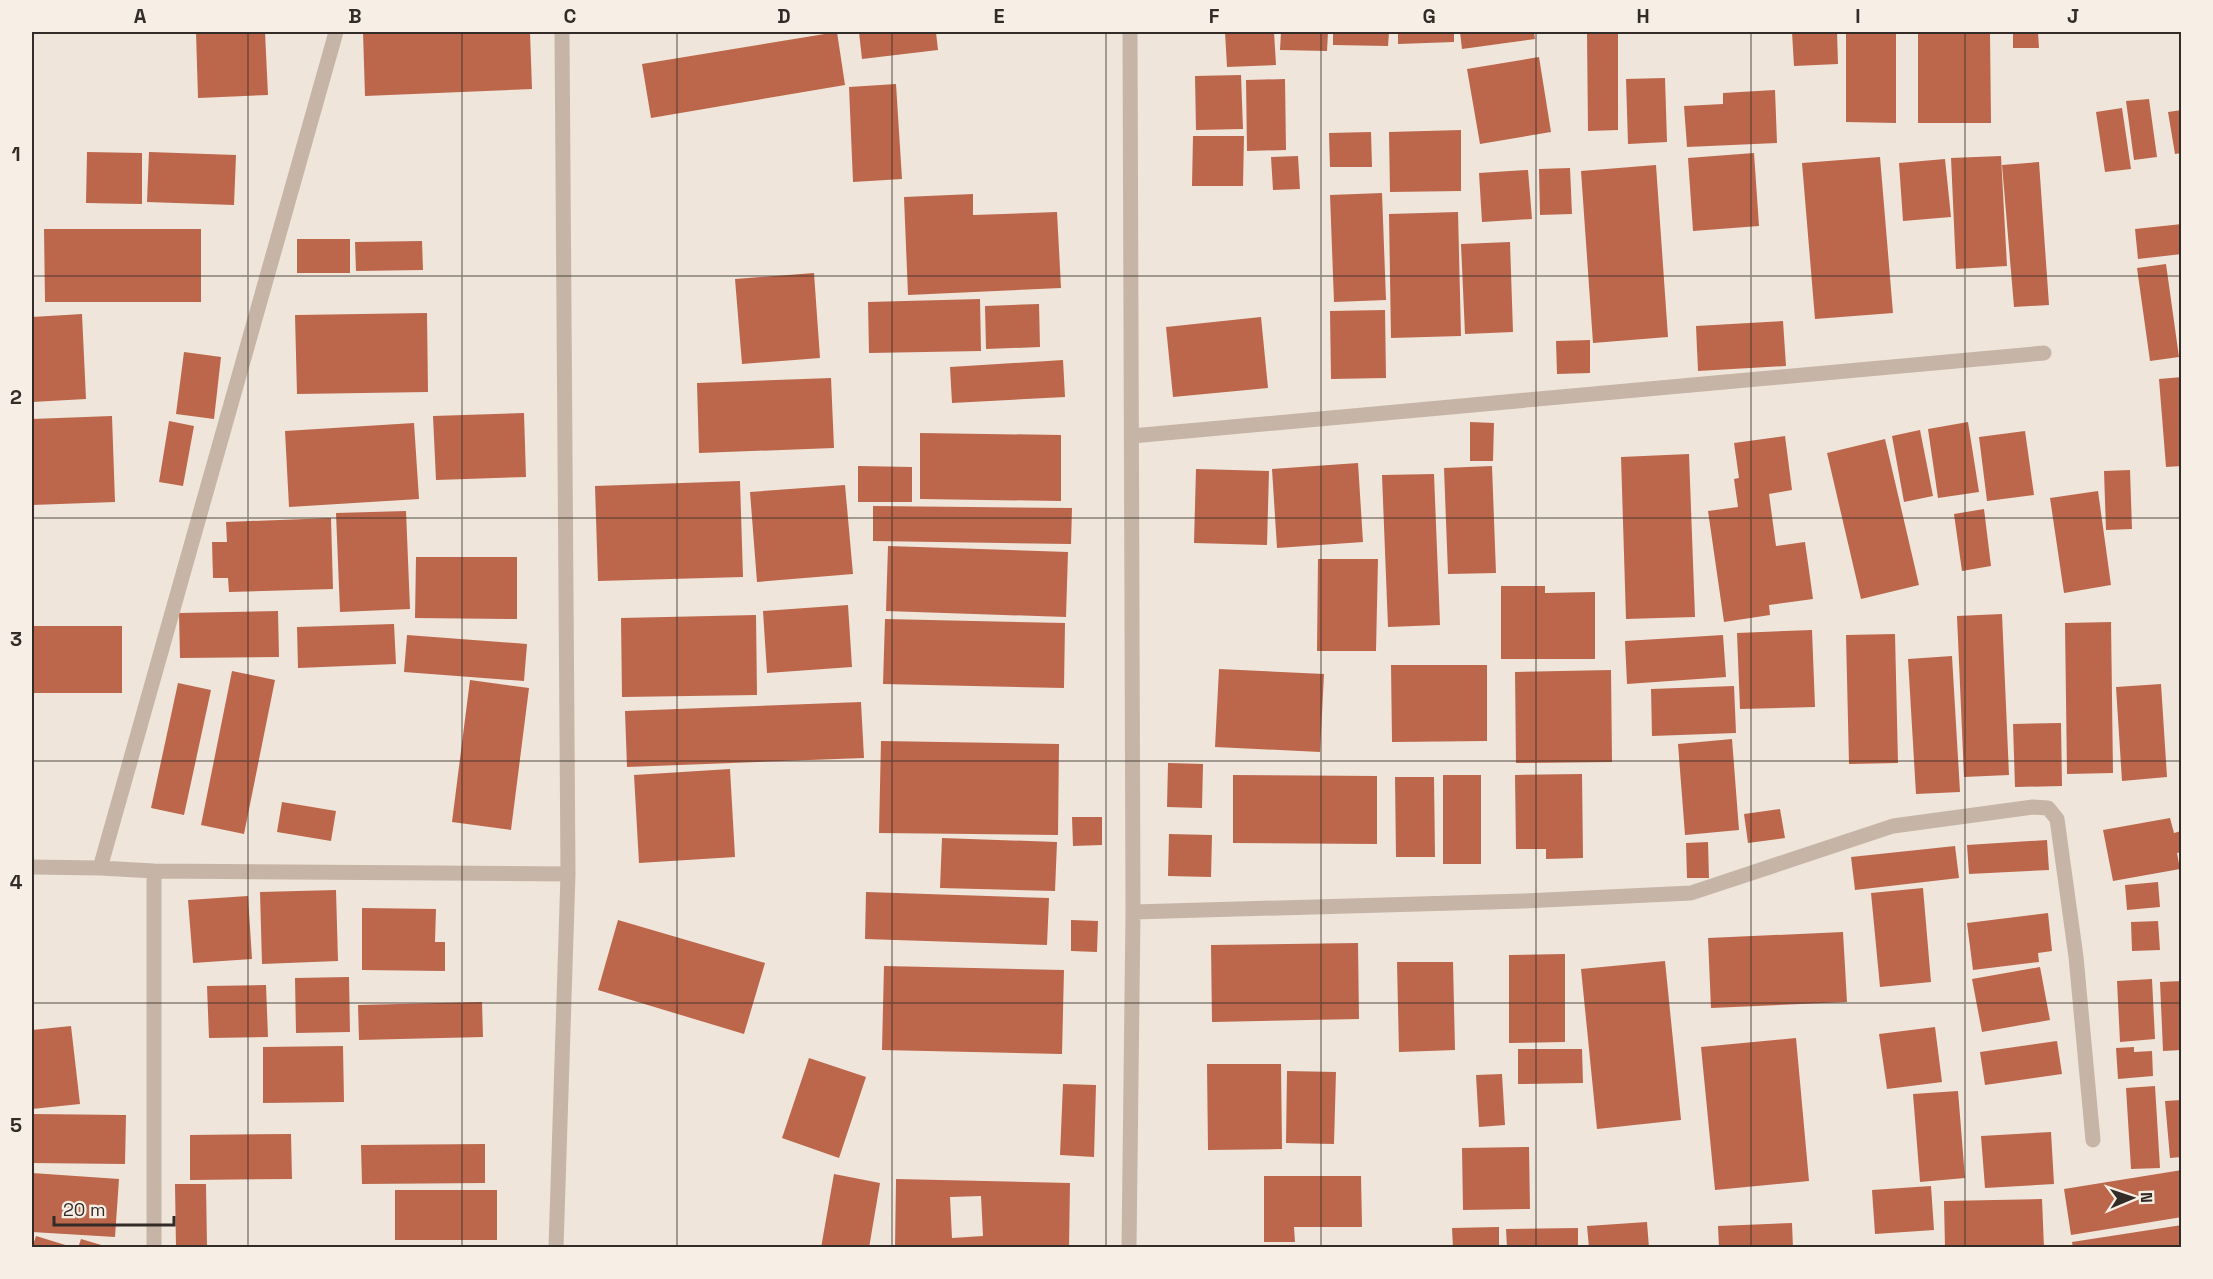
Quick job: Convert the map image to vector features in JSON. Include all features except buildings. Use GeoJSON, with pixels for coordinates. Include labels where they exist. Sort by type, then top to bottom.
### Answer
{"type":"FeatureCollection","features":[{"type":"Feature","properties":{"kind":"street"},"geometry":{"type":"LineString","coordinates":[[100,868],[336,32]]}},
{"type":"Feature","properties":{"kind":"street"},"geometry":{"type":"LineString","coordinates":[[556,1248],[568,874],[562,32]]}},
{"type":"Feature","properties":{"kind":"street"},"geometry":{"type":"LineString","coordinates":[[1129,1248],[1133,912],[1130,32]]}},
{"type":"Feature","properties":{"kind":"street"},"geometry":{"type":"LineString","coordinates":[[1132,436],[2044,353]]}},
{"type":"Feature","properties":{"kind":"street"},"geometry":{"type":"LineString","coordinates":[[1133,912],[1524,901],[1691,893],[1893,825],[2033,807],[2048,808],[2057,819],[2076,957],[2092,1140]]}},
{"type":"Feature","properties":{"kind":"street"},"geometry":{"type":"LineString","coordinates":[[32,867],[154,871],[568,874]]}},
{"type":"Feature","properties":{"kind":"street"},"geometry":{"type":"LineString","coordinates":[[154,871],[154,1248]]}}]}
